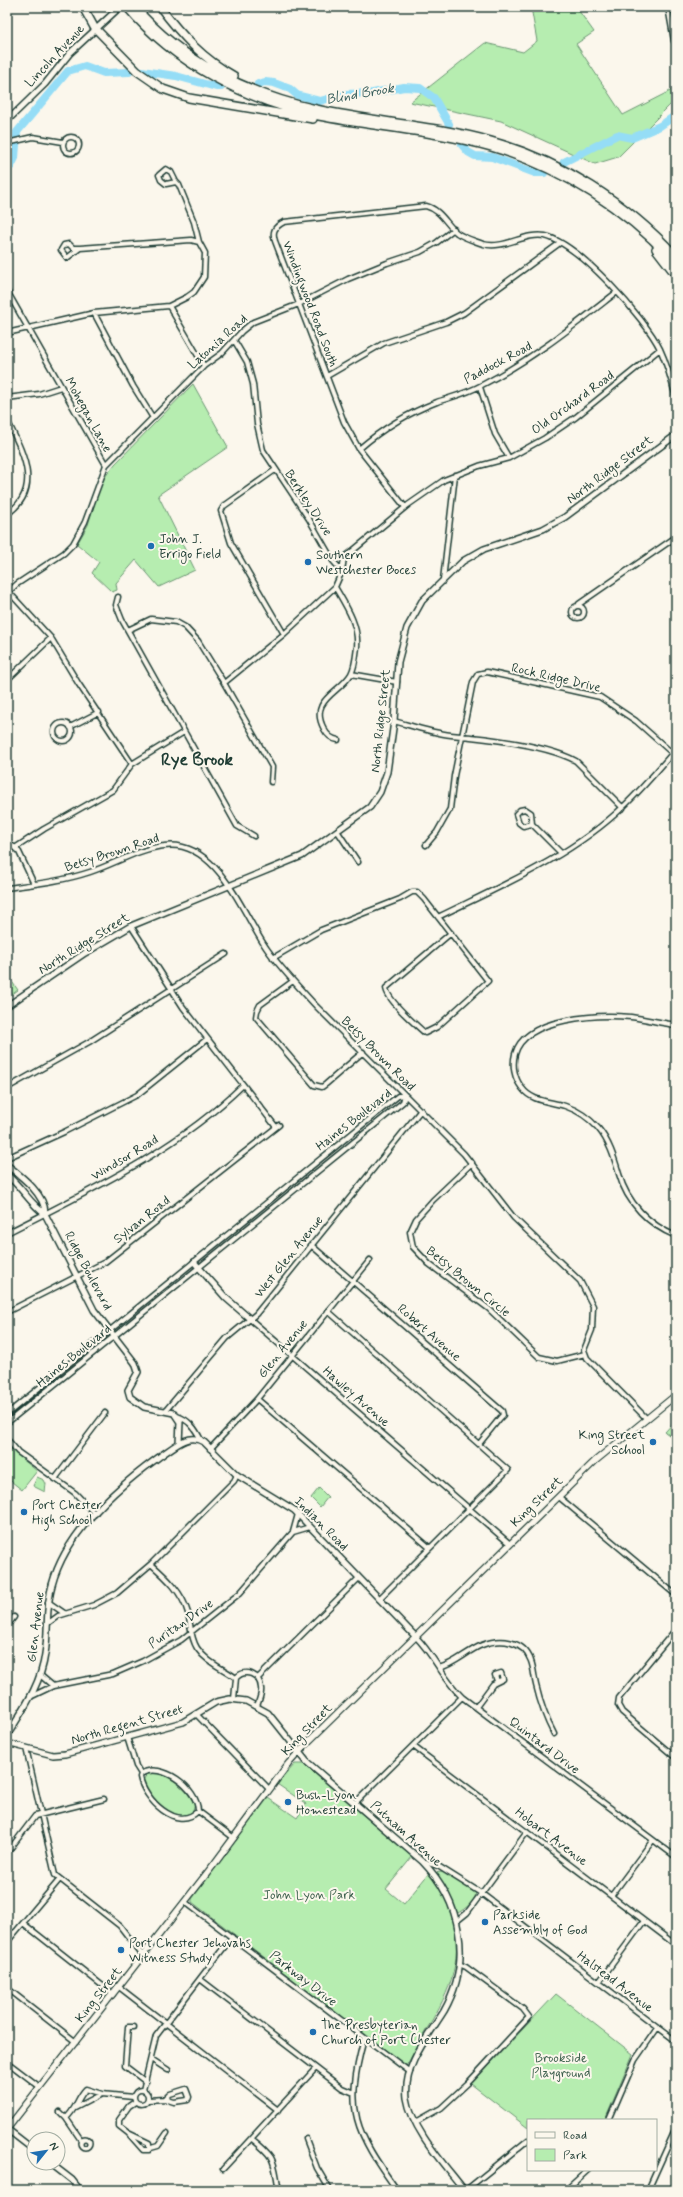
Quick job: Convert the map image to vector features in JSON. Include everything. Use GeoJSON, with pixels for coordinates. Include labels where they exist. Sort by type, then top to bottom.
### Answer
{"type":"FeatureCollection","features":[{"type":"Feature","properties":{"kind":"highway"},"geometry":{"type":"LineString","coordinates":[[83,7],[89,21],[125,59],[151,82],[167,91],[196,99],[344,124],[377,126]]}},
{"type":"Feature","properties":{"kind":"highway"},"geometry":{"type":"LineString","coordinates":[[127,7],[135,10],[180,49],[231,79],[285,101],[333,112],[462,134],[506,146],[538,158],[576,177],[605,194],[676,250]]}},
{"type":"Feature","properties":{"kind":"highway"},"geometry":{"type":"LineString","coordinates":[[160,7],[178,30],[197,50],[219,67],[285,101]]}},
{"type":"Feature","properties":{"kind":"highway"},"geometry":{"type":"LineString","coordinates":[[135,10],[169,48],[207,74],[253,96],[301,112],[462,140],[506,152],[560,175],[610,205],[643,231],[676,264]]}},
{"type":"Feature","properties":{"kind":"highway"},"geometry":{"type":"LineString","coordinates":[[610,205],[652,245],[676,275]]}},
{"type":"Feature","properties":{"kind":"highway"},"geometry":{"type":"LineString","coordinates":[[638,220],[676,256]]}},
{"type":"Feature","properties":{"kind":"main road","name":"King Street"},"geometry":{"type":"LineString","coordinates":[[7,2129],[185,1902],[269,1789],[298,1753],[559,1496],[596,1461],[676,1395]]}},
{"type":"Feature","properties":{"kind":"street","name":"Lincoln Avenue"},"geometry":{"type":"LineString","coordinates":[[7,121],[45,84],[70,53],[120,7]]}},
{"type":"Feature","properties":{"kind":"street"},"geometry":{"type":"LineString","coordinates":[[668,7],[674,41]]}},
{"type":"Feature","properties":{"kind":"street"},"geometry":{"type":"LineString","coordinates":[[69,136],[74,137],[79,144],[79,148],[71,154],[64,147],[63,142],[69,136]]}},
{"type":"Feature","properties":{"kind":"street"},"geometry":{"type":"LineString","coordinates":[[7,143],[33,137],[63,142]]}},
{"type":"Feature","properties":{"kind":"street"},"geometry":{"type":"LineString","coordinates":[[7,333],[94,313],[169,306],[187,297],[204,277],[205,254],[199,242],[194,222],[176,182]]}},
{"type":"Feature","properties":{"kind":"street","name":"Windingwood Road South"},"geometry":{"type":"LineString","coordinates":[[405,508],[359,449],[344,422],[273,235],[275,228],[280,224],[292,221],[426,206],[439,213],[454,229]]}},
{"type":"Feature","properties":{"kind":"street"},"geometry":{"type":"LineString","coordinates":[[454,229],[458,234],[492,246],[539,236],[560,243],[586,263],[617,292],[639,318],[660,349],[676,398]]}},
{"type":"Feature","properties":{"kind":"street","name":"Latonia Road"},"geometry":{"type":"LineString","coordinates":[[106,465],[204,366],[253,322],[299,304],[348,278],[420,252],[436,243],[454,229]]}},
{"type":"Feature","properties":{"kind":"street"},"geometry":{"type":"LineString","coordinates":[[80,248],[192,240],[199,242]]}},
{"type":"Feature","properties":{"kind":"street"},"geometry":{"type":"LineString","coordinates":[[327,376],[384,343],[446,322],[464,313],[560,243]]}},
{"type":"Feature","properties":{"kind":"street","name":"Mohegan Lane"},"geometry":{"type":"LineString","coordinates":[[7,291],[106,465],[85,522],[73,544],[64,552],[8,591]]}},
{"type":"Feature","properties":{"kind":"street","name":"Paddock Road"},"geometry":{"type":"LineString","coordinates":[[359,449],[376,434],[396,422],[435,403],[480,387],[541,352],[617,292]]}},
{"type":"Feature","properties":{"kind":"street"},"geometry":{"type":"LineString","coordinates":[[169,306],[204,366]]}},
{"type":"Feature","properties":{"kind":"street"},"geometry":{"type":"LineString","coordinates":[[94,313],[133,386],[153,418]]}},
{"type":"Feature","properties":{"kind":"street","name":"Berkley Drive"},"geometry":{"type":"LineString","coordinates":[[234,340],[246,362],[253,384],[257,424],[263,450],[308,519],[333,561],[342,571]]}},
{"type":"Feature","properties":{"kind":"street","name":"Old Orchard Road"},"geometry":{"type":"LineString","coordinates":[[342,571],[344,558],[429,490],[455,475],[509,458],[545,438],[576,417],[660,349]]}},
{"type":"Feature","properties":{"kind":"street"},"geometry":{"type":"LineString","coordinates":[[7,398],[39,394],[61,387]]}},
{"type":"Feature","properties":{"kind":"street"},"geometry":{"type":"LineString","coordinates":[[480,387],[495,434],[509,458]]}},
{"type":"Feature","properties":{"kind":"street"},"geometry":{"type":"LineString","coordinates":[[7,420],[22,451],[27,469],[24,492],[16,508],[7,514]]}},
{"type":"Feature","properties":{"kind":"street","name":"North Ridge Street"},"geometry":{"type":"LineString","coordinates":[[7,1006],[85,953],[131,926],[288,863],[302,856],[338,832],[370,807],[380,792],[387,772],[394,721],[401,646],[411,618],[422,602],[463,560],[474,554],[543,529],[565,517],[676,435]]}},
{"type":"Feature","properties":{"kind":"street"},"geometry":{"type":"LineString","coordinates":[[275,470],[224,506],[221,512],[231,543],[284,634]]}},
{"type":"Feature","properties":{"kind":"street"},"geometry":{"type":"LineString","coordinates":[[443,580],[455,475]]}},
{"type":"Feature","properties":{"kind":"street"},"geometry":{"type":"LineString","coordinates":[[579,604],[676,537]]}},
{"type":"Feature","properties":{"kind":"street"},"geometry":{"type":"LineString","coordinates":[[224,683],[284,634],[335,587],[342,571]]}},
{"type":"Feature","properties":{"kind":"street"},"geometry":{"type":"LineString","coordinates":[[335,587],[356,626],[358,635],[351,674],[330,695],[320,711],[322,725],[326,733],[331,738],[338,740]]}},
{"type":"Feature","properties":{"kind":"street"},"geometry":{"type":"LineString","coordinates":[[8,591],[51,638],[78,683],[99,712],[132,764]]}},
{"type":"Feature","properties":{"kind":"street"},"geometry":{"type":"LineString","coordinates":[[118,597],[116,605],[117,610],[237,826],[254,836]]}},
{"type":"Feature","properties":{"kind":"street"},"geometry":{"type":"LineString","coordinates":[[128,630],[151,619],[176,622],[185,627],[198,642],[224,683],[272,766],[271,782]]}},
{"type":"Feature","properties":{"kind":"street"},"geometry":{"type":"LineString","coordinates":[[7,680],[51,638]]}},
{"type":"Feature","properties":{"kind":"street"},"geometry":{"type":"LineString","coordinates":[[676,651],[676,658]]}},
{"type":"Feature","properties":{"kind":"street","name":"Rock Ridge Drive"},"geometry":{"type":"LineString","coordinates":[[426,845],[438,832],[450,809],[454,776],[473,682],[478,674],[487,672],[600,697],[636,722],[672,753]]}},
{"type":"Feature","properties":{"kind":"street"},"geometry":{"type":"LineString","coordinates":[[351,674],[397,682]]}},
{"type":"Feature","properties":{"kind":"street"},"geometry":{"type":"LineString","coordinates":[[70,727],[99,712]]}},
{"type":"Feature","properties":{"kind":"street"},"geometry":{"type":"LineString","coordinates":[[394,721],[450,735],[463,735],[541,749],[570,758],[582,766],[622,808]]}},
{"type":"Feature","properties":{"kind":"street"},"geometry":{"type":"LineString","coordinates":[[60,724],[66,724],[70,727],[72,732],[68,739],[63,741],[56,737],[56,728],[60,724]]}},
{"type":"Feature","properties":{"kind":"street"},"geometry":{"type":"LineString","coordinates":[[15,848],[44,829],[113,790],[132,764],[184,732]]}},
{"type":"Feature","properties":{"kind":"street"},"geometry":{"type":"LineString","coordinates":[[438,917],[514,880],[561,853],[622,808],[676,749]]}},
{"type":"Feature","properties":{"kind":"street"},"geometry":{"type":"LineString","coordinates":[[532,824],[523,826],[518,823],[516,814],[520,810],[525,809],[531,813],[532,824],[561,853]]}},
{"type":"Feature","properties":{"kind":"street"},"geometry":{"type":"LineString","coordinates":[[338,832],[358,862]]}},
{"type":"Feature","properties":{"kind":"street"},"geometry":{"type":"LineString","coordinates":[[7,841],[15,848],[34,884]]}},
{"type":"Feature","properties":{"kind":"street","name":"Betsy Brown Road"},"geometry":{"type":"LineString","coordinates":[[7,888],[60,880],[90,872],[147,850],[172,845],[188,848],[205,859],[230,885],[273,958],[293,981],[472,1163],[514,1218],[573,1274],[586,1290],[592,1301],[594,1316],[592,1330],[584,1350],[585,1354]]}},
{"type":"Feature","properties":{"kind":"street"},"geometry":{"type":"LineString","coordinates":[[273,958],[321,930],[374,910],[412,892],[417,892],[451,933],[488,981],[437,1027],[425,1032],[388,995],[386,988],[451,933]]}},
{"type":"Feature","properties":{"kind":"street"},"geometry":{"type":"LineString","coordinates":[[131,926],[171,990],[243,1085]]}},
{"type":"Feature","properties":{"kind":"street"},"geometry":{"type":"LineString","coordinates":[[7,1088],[89,1042],[226,954]]}},
{"type":"Feature","properties":{"kind":"street"},"geometry":{"type":"LineString","coordinates":[[293,981],[260,1005],[256,1017],[306,1075],[319,1087],[326,1084],[363,1052]]}},
{"type":"Feature","properties":{"kind":"street"},"geometry":{"type":"LineString","coordinates":[[676,1025],[617,1017],[568,1020],[533,1031],[519,1043],[513,1059],[513,1067],[518,1082],[527,1094],[581,1113],[598,1128],[610,1148],[619,1175],[632,1201],[642,1214],[656,1226],[676,1236]]}},
{"type":"Feature","properties":{"kind":"street"},"geometry":{"type":"LineString","coordinates":[[7,1158],[64,1132],[137,1095],[207,1039]]}},
{"type":"Feature","properties":{"kind":"street","name":"Sylvan Road"},"geometry":{"type":"LineString","coordinates":[[7,1312],[104,1262],[277,1126],[243,1085]]}},
{"type":"Feature","properties":{"kind":"street","name":"Windsor Road"},"geometry":{"type":"LineString","coordinates":[[7,1234],[151,1156],[189,1130],[243,1085]]}},
{"type":"Feature","properties":{"kind":"street","name":"Haines Boulevard"},"geometry":{"type":"LineString","coordinates":[[7,1414],[398,1096],[405,1094],[403,1102],[7,1423]]}},
{"type":"Feature","properties":{"kind":"street","name":"West Glen Avenue"},"geometry":{"type":"LineString","coordinates":[[166,1410],[227,1338],[250,1318],[421,1110]]}},
{"type":"Feature","properties":{"kind":"street","name":"Betsy Brown Circle"},"geometry":{"type":"LineString","coordinates":[[472,1163],[433,1200],[416,1219],[410,1232],[413,1247],[429,1264],[489,1309],[540,1357],[557,1362],[585,1354]]}},
{"type":"Feature","properties":{"kind":"street","name":"Ridge Boulevard"},"geometry":{"type":"LineString","coordinates":[[7,1165],[20,1175],[40,1198],[46,1207],[45,1214]]}},
{"type":"Feature","properties":{"kind":"street","name":"Ridge Boulevard"},"geometry":{"type":"LineString","coordinates":[[7,1175],[26,1193],[38,1210],[45,1214],[94,1310],[115,1336]]}},
{"type":"Feature","properties":{"kind":"street","name":"Robert Avenue"},"geometry":{"type":"LineString","coordinates":[[311,1245],[502,1411],[503,1415],[479,1444]]}},
{"type":"Feature","properties":{"kind":"street","name":"Glen Avenue"},"geometry":{"type":"LineString","coordinates":[[210,1449],[258,1399],[370,1260]]}},
{"type":"Feature","properties":{"kind":"street","name":"Hawley Avenue"},"geometry":{"type":"LineString","coordinates":[[194,1262],[226,1298],[510,1544]]}},
{"type":"Feature","properties":{"kind":"street"},"geometry":{"type":"LineString","coordinates":[[328,1311],[508,1470],[379,1599]]}},
{"type":"Feature","properties":{"kind":"street","name":"Indian Road"},"geometry":{"type":"LineString","coordinates":[[115,1336],[138,1369],[137,1375],[128,1390],[130,1397],[144,1407],[166,1410],[193,1426],[200,1440],[237,1475],[283,1502],[298,1514],[416,1637]]}},
{"type":"Feature","properties":{"kind":"street"},"geometry":{"type":"LineString","coordinates":[[585,1354],[593,1365],[647,1419]]}},
{"type":"Feature","properties":{"kind":"street"},"geometry":{"type":"LineString","coordinates":[[258,1399],[430,1548]]}},
{"type":"Feature","properties":{"kind":"street"},"geometry":{"type":"LineString","coordinates":[[55,1479],[105,1413]]}},
{"type":"Feature","properties":{"kind":"street"},"geometry":{"type":"LineString","coordinates":[[177,1416],[180,1422],[179,1443],[192,1438],[200,1440]]}},
{"type":"Feature","properties":{"kind":"street"},"geometry":{"type":"LineString","coordinates":[[7,1439],[18,1452],[75,1494],[95,1514]]}},
{"type":"Feature","properties":{"kind":"street","name":"Glen Avenue"},"geometry":{"type":"LineString","coordinates":[[7,1736],[30,1698],[40,1675],[45,1654],[48,1602],[54,1577],[73,1540],[95,1514],[141,1470],[179,1443]]}},
{"type":"Feature","properties":{"kind":"street"},"geometry":{"type":"LineString","coordinates":[[47,1624],[64,1613],[84,1609],[103,1601],[128,1584],[151,1564],[234,1481],[237,1475]]}},
{"type":"Feature","properties":{"kind":"street"},"geometry":{"type":"LineString","coordinates":[[559,1496],[676,1594]]}},
{"type":"Feature","properties":{"kind":"street","name":"Puritan Drive"},"geometry":{"type":"LineString","coordinates":[[30,1698],[52,1686],[113,1674],[143,1661],[191,1632],[240,1593],[293,1532],[298,1514]]}},
{"type":"Feature","properties":{"kind":"street"},"geometry":{"type":"LineString","coordinates":[[293,1532],[310,1527]]}},
{"type":"Feature","properties":{"kind":"street"},"geometry":{"type":"LineString","coordinates":[[151,1564],[168,1580],[180,1595],[188,1614],[193,1642],[206,1658],[236,1678]]}},
{"type":"Feature","properties":{"kind":"street"},"geometry":{"type":"LineString","coordinates":[[258,1678],[359,1578]]}},
{"type":"Feature","properties":{"kind":"street"},"geometry":{"type":"LineString","coordinates":[[48,1602],[64,1613]]}},
{"type":"Feature","properties":{"kind":"street"},"geometry":{"type":"LineString","coordinates":[[7,1626],[14,1617]]}},
{"type":"Feature","properties":{"kind":"street"},"geometry":{"type":"LineString","coordinates":[[676,1629],[619,1698],[618,1705],[622,1712],[676,1758]]}},
{"type":"Feature","properties":{"kind":"street","name":"Quintard Drive"},"geometry":{"type":"LineString","coordinates":[[416,1637],[428,1650],[449,1684],[462,1697],[676,1857]]}},
{"type":"Feature","properties":{"kind":"street"},"geometry":{"type":"LineString","coordinates":[[439,1668],[487,1644],[505,1640],[517,1644],[525,1650],[532,1661],[539,1697],[554,1734]]}},
{"type":"Feature","properties":{"kind":"street"},"geometry":{"type":"LineString","coordinates":[[234,1699],[236,1678],[239,1675],[248,1673],[258,1678]]}},
{"type":"Feature","properties":{"kind":"street"},"geometry":{"type":"LineString","coordinates":[[40,1675],[52,1686]]}},
{"type":"Feature","properties":{"kind":"street"},"geometry":{"type":"LineString","coordinates":[[257,1706],[261,1691],[258,1678]]}},
{"type":"Feature","properties":{"kind":"street"},"geometry":{"type":"LineString","coordinates":[[476,1708],[496,1681]]}},
{"type":"Feature","properties":{"kind":"street"},"geometry":{"type":"LineString","coordinates":[[355,1803],[462,1697]]}},
{"type":"Feature","properties":{"kind":"street","name":"North Regent Street"},"geometry":{"type":"LineString","coordinates":[[7,1743],[53,1755],[60,1754],[183,1722],[197,1715],[216,1702],[234,1699],[246,1701],[257,1706],[275,1721],[298,1753]]}},
{"type":"Feature","properties":{"kind":"street"},"geometry":{"type":"LineString","coordinates":[[197,1715],[269,1789]]}},
{"type":"Feature","properties":{"kind":"street"},"geometry":{"type":"LineString","coordinates":[[128,1737],[136,1766],[142,1774],[141,1781],[146,1794],[162,1809],[174,1816],[184,1818],[198,1810]]}},
{"type":"Feature","properties":{"kind":"street","name":"Hobart Avenue"},"geometry":{"type":"LineString","coordinates":[[413,1746],[612,1895],[676,1945]]}},
{"type":"Feature","properties":{"kind":"street"},"geometry":{"type":"LineString","coordinates":[[26,1748],[56,1875],[120,1926],[143,1956]]}},
{"type":"Feature","properties":{"kind":"street","name":"Putnam Avenue"},"geometry":{"type":"LineString","coordinates":[[298,1753],[422,1861],[443,1888],[457,1921],[460,1948],[459,1964],[451,1995],[414,2060],[407,2082],[408,2099],[416,2122],[465,2190]]}},
{"type":"Feature","properties":{"kind":"street"},"geometry":{"type":"LineString","coordinates":[[142,1774],[151,1770],[156,1770],[173,1777],[192,1795],[198,1810],[234,1838]]}},
{"type":"Feature","properties":{"kind":"street"},"geometry":{"type":"LineString","coordinates":[[7,1853],[31,1820],[41,1813],[104,1799]]}},
{"type":"Feature","properties":{"kind":"street"},"geometry":{"type":"LineString","coordinates":[[457,1921],[467,1913],[528,1832]]}},
{"type":"Feature","properties":{"kind":"street"},"geometry":{"type":"LineString","coordinates":[[612,1895],[653,1840]]}},
{"type":"Feature","properties":{"kind":"street","name":"Halstead Avenue"},"geometry":{"type":"LineString","coordinates":[[422,1861],[438,1866],[482,1893],[676,2040]]}},
{"type":"Feature","properties":{"kind":"street"},"geometry":{"type":"LineString","coordinates":[[7,1942],[60,1879]]}},
{"type":"Feature","properties":{"kind":"street","name":"Parkway Drive"},"geometry":{"type":"LineString","coordinates":[[185,1902],[364,2039],[410,2072]]}},
{"type":"Feature","properties":{"kind":"street"},"geometry":{"type":"LineString","coordinates":[[599,1982],[644,1921]]}},
{"type":"Feature","properties":{"kind":"street"},"geometry":{"type":"LineString","coordinates":[[24,1923],[113,1994]]}},
{"type":"Feature","properties":{"kind":"street"},"geometry":{"type":"LineString","coordinates":[[7,1931],[14,1933]]}},
{"type":"Feature","properties":{"kind":"street"},"geometry":{"type":"LineString","coordinates":[[143,2090],[146,2082],[154,2040],[232,1938]]}},
{"type":"Feature","properties":{"kind":"street"},"geometry":{"type":"LineString","coordinates":[[416,2122],[441,2108],[468,2083],[528,2017],[523,2009],[466,1967],[459,1964]]}},
{"type":"Feature","properties":{"kind":"street"},"geometry":{"type":"LineString","coordinates":[[200,1979],[342,2088],[354,2093]]}},
{"type":"Feature","properties":{"kind":"street"},"geometry":{"type":"LineString","coordinates":[[119,1987],[278,2110]]}},
{"type":"Feature","properties":{"kind":"street"},"geometry":{"type":"LineString","coordinates":[[7,1988],[76,2042]]}},
{"type":"Feature","properties":{"kind":"street"},"geometry":{"type":"LineString","coordinates":[[134,2027],[128,2027],[126,2066],[146,2082]]}},
{"type":"Feature","properties":{"kind":"street"},"geometry":{"type":"LineString","coordinates":[[609,2119],[634,2060],[658,2027]]}},
{"type":"Feature","properties":{"kind":"street"},"geometry":{"type":"LineString","coordinates":[[364,2039],[355,2075],[354,2093],[356,2117],[372,2155],[397,2190]]}},
{"type":"Feature","properties":{"kind":"street"},"geometry":{"type":"LineString","coordinates":[[151,2059],[168,2070]]}},
{"type":"Feature","properties":{"kind":"street"},"geometry":{"type":"LineString","coordinates":[[7,2062],[40,2087]]}},
{"type":"Feature","properties":{"kind":"street"},"geometry":{"type":"LineString","coordinates":[[223,2169],[316,2068]]}},
{"type":"Feature","properties":{"kind":"street"},"geometry":{"type":"LineString","coordinates":[[75,2108],[77,2101],[86,2089],[102,2094],[134,2099],[142,2104],[148,2100],[164,2099],[174,2102],[186,2101],[189,2096],[186,2090],[183,2090],[170,2094],[164,2099]]}},
{"type":"Feature","properties":{"kind":"street"},"geometry":{"type":"LineString","coordinates":[[148,2100],[147,2093],[143,2090],[137,2090],[134,2099],[119,2120],[120,2126],[143,2150],[148,2151],[151,2148],[158,2146],[167,2133]]}},
{"type":"Feature","properties":{"kind":"street"},"geometry":{"type":"LineString","coordinates":[[66,2118],[75,2108],[102,2094]]}},
{"type":"Feature","properties":{"kind":"street"},"geometry":{"type":"LineString","coordinates":[[60,2112],[81,2140]]}},
{"type":"Feature","properties":{"kind":"street"},"geometry":{"type":"LineString","coordinates":[[657,2170],[676,2128]]}},
{"type":"Feature","properties":{"kind":"street"},"geometry":{"type":"LineString","coordinates":[[7,2129],[26,2144]]}},
{"type":"Feature","properties":{"kind":"street"},"geometry":{"type":"LineString","coordinates":[[128,2133],[149,2143],[151,2148]]}},
{"type":"Feature","properties":{"kind":"street"},"geometry":{"type":"LineString","coordinates":[[252,2138],[269,2152],[273,2158],[279,2190]]}},
{"type":"Feature","properties":{"kind":"street"},"geometry":{"type":"LineString","coordinates":[[306,2139],[318,2168],[330,2190]]}},
{"type":"Feature","properties":{"kind":"street"},"geometry":{"type":"LineString","coordinates":[[465,2190],[527,2141]]}},
{"type":"Feature","properties":{"kind":"street"},"geometry":{"type":"LineString","coordinates":[[60,2171],[72,2180],[80,2190]]}},
{"type":"Feature","properties":{"kind":"street"},"geometry":{"type":"LineString","coordinates":[[566,2190],[587,2171]]}},
{"type":"Feature","properties":{"kind":"street"},"geometry":{"type":"LineString","coordinates":[[648,2190],[657,2171]]}},
{"type":"Feature","properties":{"kind":"green space"},"geometry":{"type":"Polygon","coordinates":[[[531,7],[576,7],[594,32],[576,44],[623,115],[676,88],[676,99],[618,157],[595,164],[501,121],[410,102],[485,43],[523,52],[537,41],[531,7]]]}},
{"type":"Feature","properties":{"kind":"green space"},"geometry":{"type":"Polygon","coordinates":[[[193,384],[228,447],[158,495],[195,570],[159,587],[136,560],[116,583],[117,590],[112,592],[92,573],[99,562],[77,544],[88,525],[101,482],[115,464],[193,384]]]}},
{"type":"Feature","properties":{"kind":"green space"},"geometry":{"type":"Polygon","coordinates":[[[7,975],[18,990],[7,998],[7,975]]]}},
{"type":"Feature","properties":{"kind":"green space"},"geometry":{"type":"Polygon","coordinates":[[[676,1420],[676,1440],[665,1432],[676,1420]]]}},
{"type":"Feature","properties":{"kind":"green space"},"geometry":{"type":"Polygon","coordinates":[[[10,1449],[37,1471],[22,1490],[7,1478],[7,1452],[10,1449]]]}},
{"type":"Feature","properties":{"kind":"green space"},"geometry":{"type":"Polygon","coordinates":[[[37,1477],[44,1480],[46,1484],[45,1492],[33,1486],[37,1477]]]}},
{"type":"Feature","properties":{"kind":"green space"},"geometry":{"type":"Polygon","coordinates":[[[319,1488],[328,1497],[320,1507],[311,1498],[319,1488]]]}},
{"type":"Feature","properties":{"kind":"green space","name":"John Lyon Park"},"geometry":{"type":"Polygon","coordinates":[[[295,1764],[303,1764],[307,1767],[412,1857],[386,1889],[404,1904],[429,1873],[444,1872],[476,1893],[470,1904],[452,1916],[456,1950],[455,1965],[451,1980],[439,2008],[406,2066],[192,1902],[192,1899],[268,1798],[297,1818],[306,1804],[277,1784],[295,1764]]]}},
{"type":"Feature","properties":{"kind":"green space"},"geometry":{"type":"Polygon","coordinates":[[[155,1772],[173,1780],[187,1793],[195,1804],[193,1811],[186,1815],[170,1813],[156,1801],[150,1794],[143,1780],[148,1773],[155,1772]]]}},
{"type":"Feature","properties":{"kind":"green space","name":"Brookside Playground"},"geometry":{"type":"Polygon","coordinates":[[[556,1994],[633,2054],[605,2119],[527,2119],[527,2127],[471,2084],[556,1994]]]}},
{"type":"Feature","properties":{"kind":"waterway","name":"Blind Brook"},"geometry":{"type":"LineString","coordinates":[[7,169],[11,166],[15,158],[17,132],[68,71],[85,66],[104,73],[129,72]]}},
{"type":"Feature","properties":{"kind":"waterway","name":"Blind Brook"},"geometry":{"type":"LineString","coordinates":[[142,71],[176,76],[221,87]]}},
{"type":"Feature","properties":{"kind":"waterway","name":"Blind Brook"},"geometry":{"type":"LineString","coordinates":[[258,84],[265,82],[274,83],[290,89],[297,95],[320,101],[346,94],[373,93],[404,87],[420,88],[434,98],[449,124]]}},
{"type":"Feature","properties":{"kind":"waterway","name":"Blind Brook"},"geometry":{"type":"LineString","coordinates":[[564,162],[617,135],[632,138],[660,126],[676,115]]}},
{"type":"Feature","properties":{"kind":"waterway","name":"Blind Brook"},"geometry":{"type":"LineString","coordinates":[[462,145],[468,152],[475,156],[492,157],[535,173],[544,173]]}},
{"type":"Feature","properties":{"kind":"place","name":"John J. Errigo Field"},"geometry":{"type":"Point","coordinates":[151,546]}},
{"type":"Feature","properties":{"kind":"place","name":"Southern Westchester Boces"},"geometry":{"type":"Point","coordinates":[308,562]}},
{"type":"Feature","properties":{"kind":"place","name":"King Street School"},"geometry":{"type":"Point","coordinates":[653,1442]}},
{"type":"Feature","properties":{"kind":"place","name":"Port Chester High School"},"geometry":{"type":"Point","coordinates":[24,1512]}},
{"type":"Feature","properties":{"kind":"place","name":"Bush-Lyon Homestead"},"geometry":{"type":"Point","coordinates":[288,1802]}},
{"type":"Feature","properties":{"kind":"place","name":"Parkside Assembly of God"},"geometry":{"type":"Point","coordinates":[485,1922]}},
{"type":"Feature","properties":{"kind":"place","name":"Port Chester Jehovahs Witness Study"},"geometry":{"type":"Point","coordinates":[121,1950]}},
{"type":"Feature","properties":{"kind":"place","name":"The Presbyterian Church of Port Chester"},"geometry":{"type":"Point","coordinates":[313,2032]}},
{"type":"Feature","properties":{"kind":"district","name":"Rye Brook"},"geometry":{"type":"Point","coordinates":[197,760]}}]}
